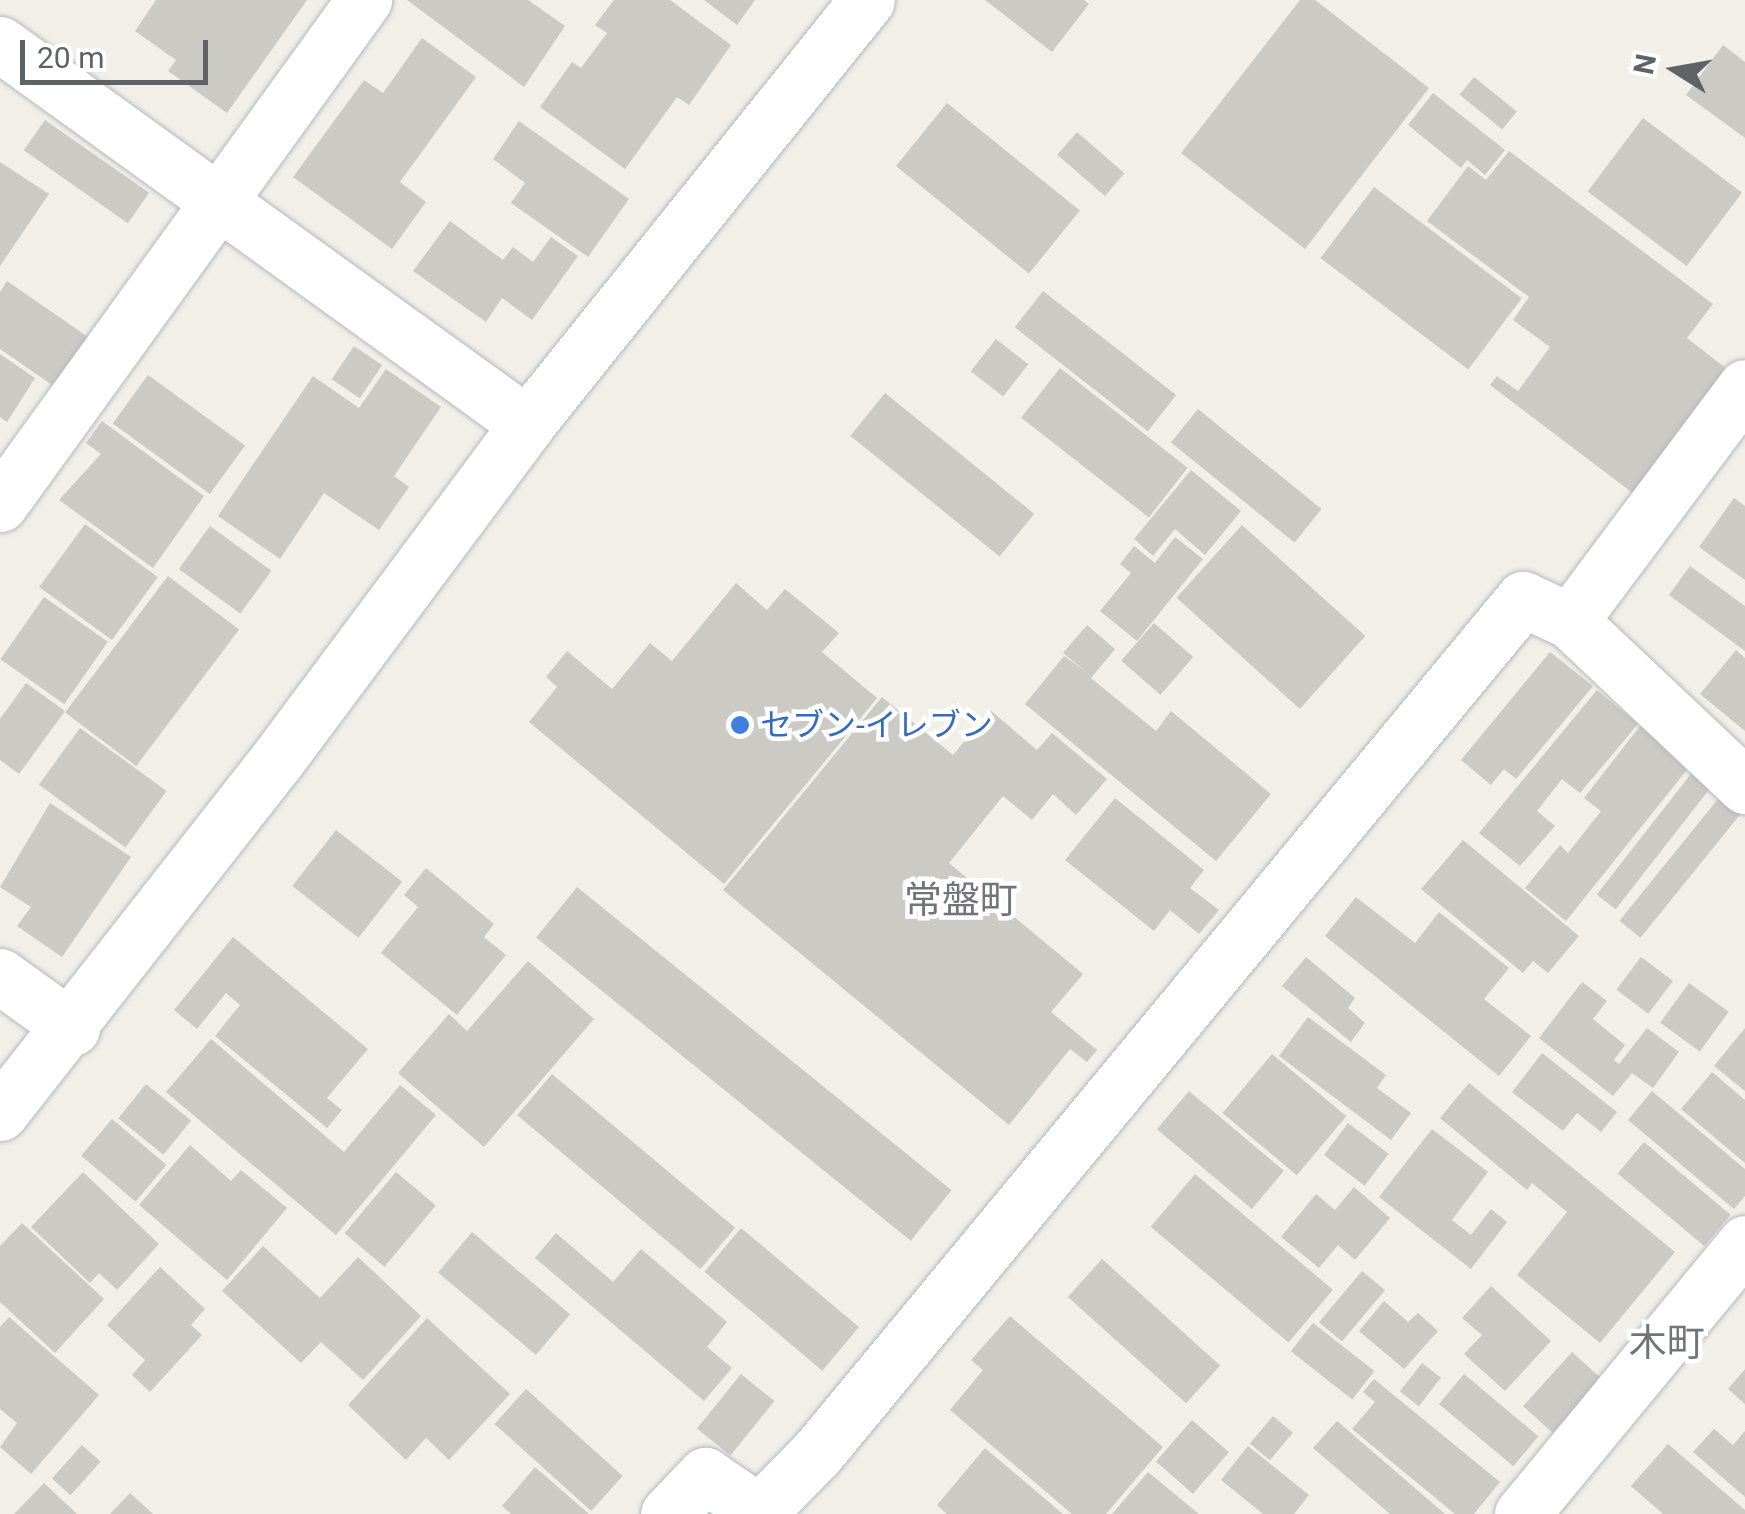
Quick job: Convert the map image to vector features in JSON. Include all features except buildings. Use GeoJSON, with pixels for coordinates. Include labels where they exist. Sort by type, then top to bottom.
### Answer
{"type":"FeatureCollection","features":[{"type":"Feature","properties":{"kind":"street"},"geometry":{"type":"LineString","coordinates":[[0,504],[364,0]]}},
{"type":"Feature","properties":{"kind":"street"},"geometry":{"type":"LineString","coordinates":[[0,1112],[72,1028],[526,424],[867,0]]}},
{"type":"Feature","properties":{"kind":"street"},"geometry":{"type":"LineString","coordinates":[[0,44],[526,424]]}},
{"type":"Feature","properties":{"kind":"street"},"geometry":{"type":"LineString","coordinates":[[668,1514],[705,1475],[760,1512],[817,1454],[1745,386]]}},
{"type":"Feature","properties":{"kind":"street"},"geometry":{"type":"LineString","coordinates":[[1547,610],[1745,786]]}},
{"type":"Feature","properties":{"kind":"street"},"geometry":{"type":"LineString","coordinates":[[0,976],[72,1028]]}},
{"type":"Feature","properties":{"kind":"street"},"geometry":{"type":"LineString","coordinates":[[1522,1514],[1745,1243]]}},
{"type":"Feature","properties":{"kind":"place","name":"セブン-イレブン"},"geometry":{"type":"Point","coordinates":[740,725]}},
{"type":"Feature","properties":{"kind":"district","name":"常盤町"},"geometry":{"type":"Point","coordinates":[961,901]}},
{"type":"Feature","properties":{"kind":"district","name":"木町"},"geometry":{"type":"Point","coordinates":[1667,1344]}}]}
